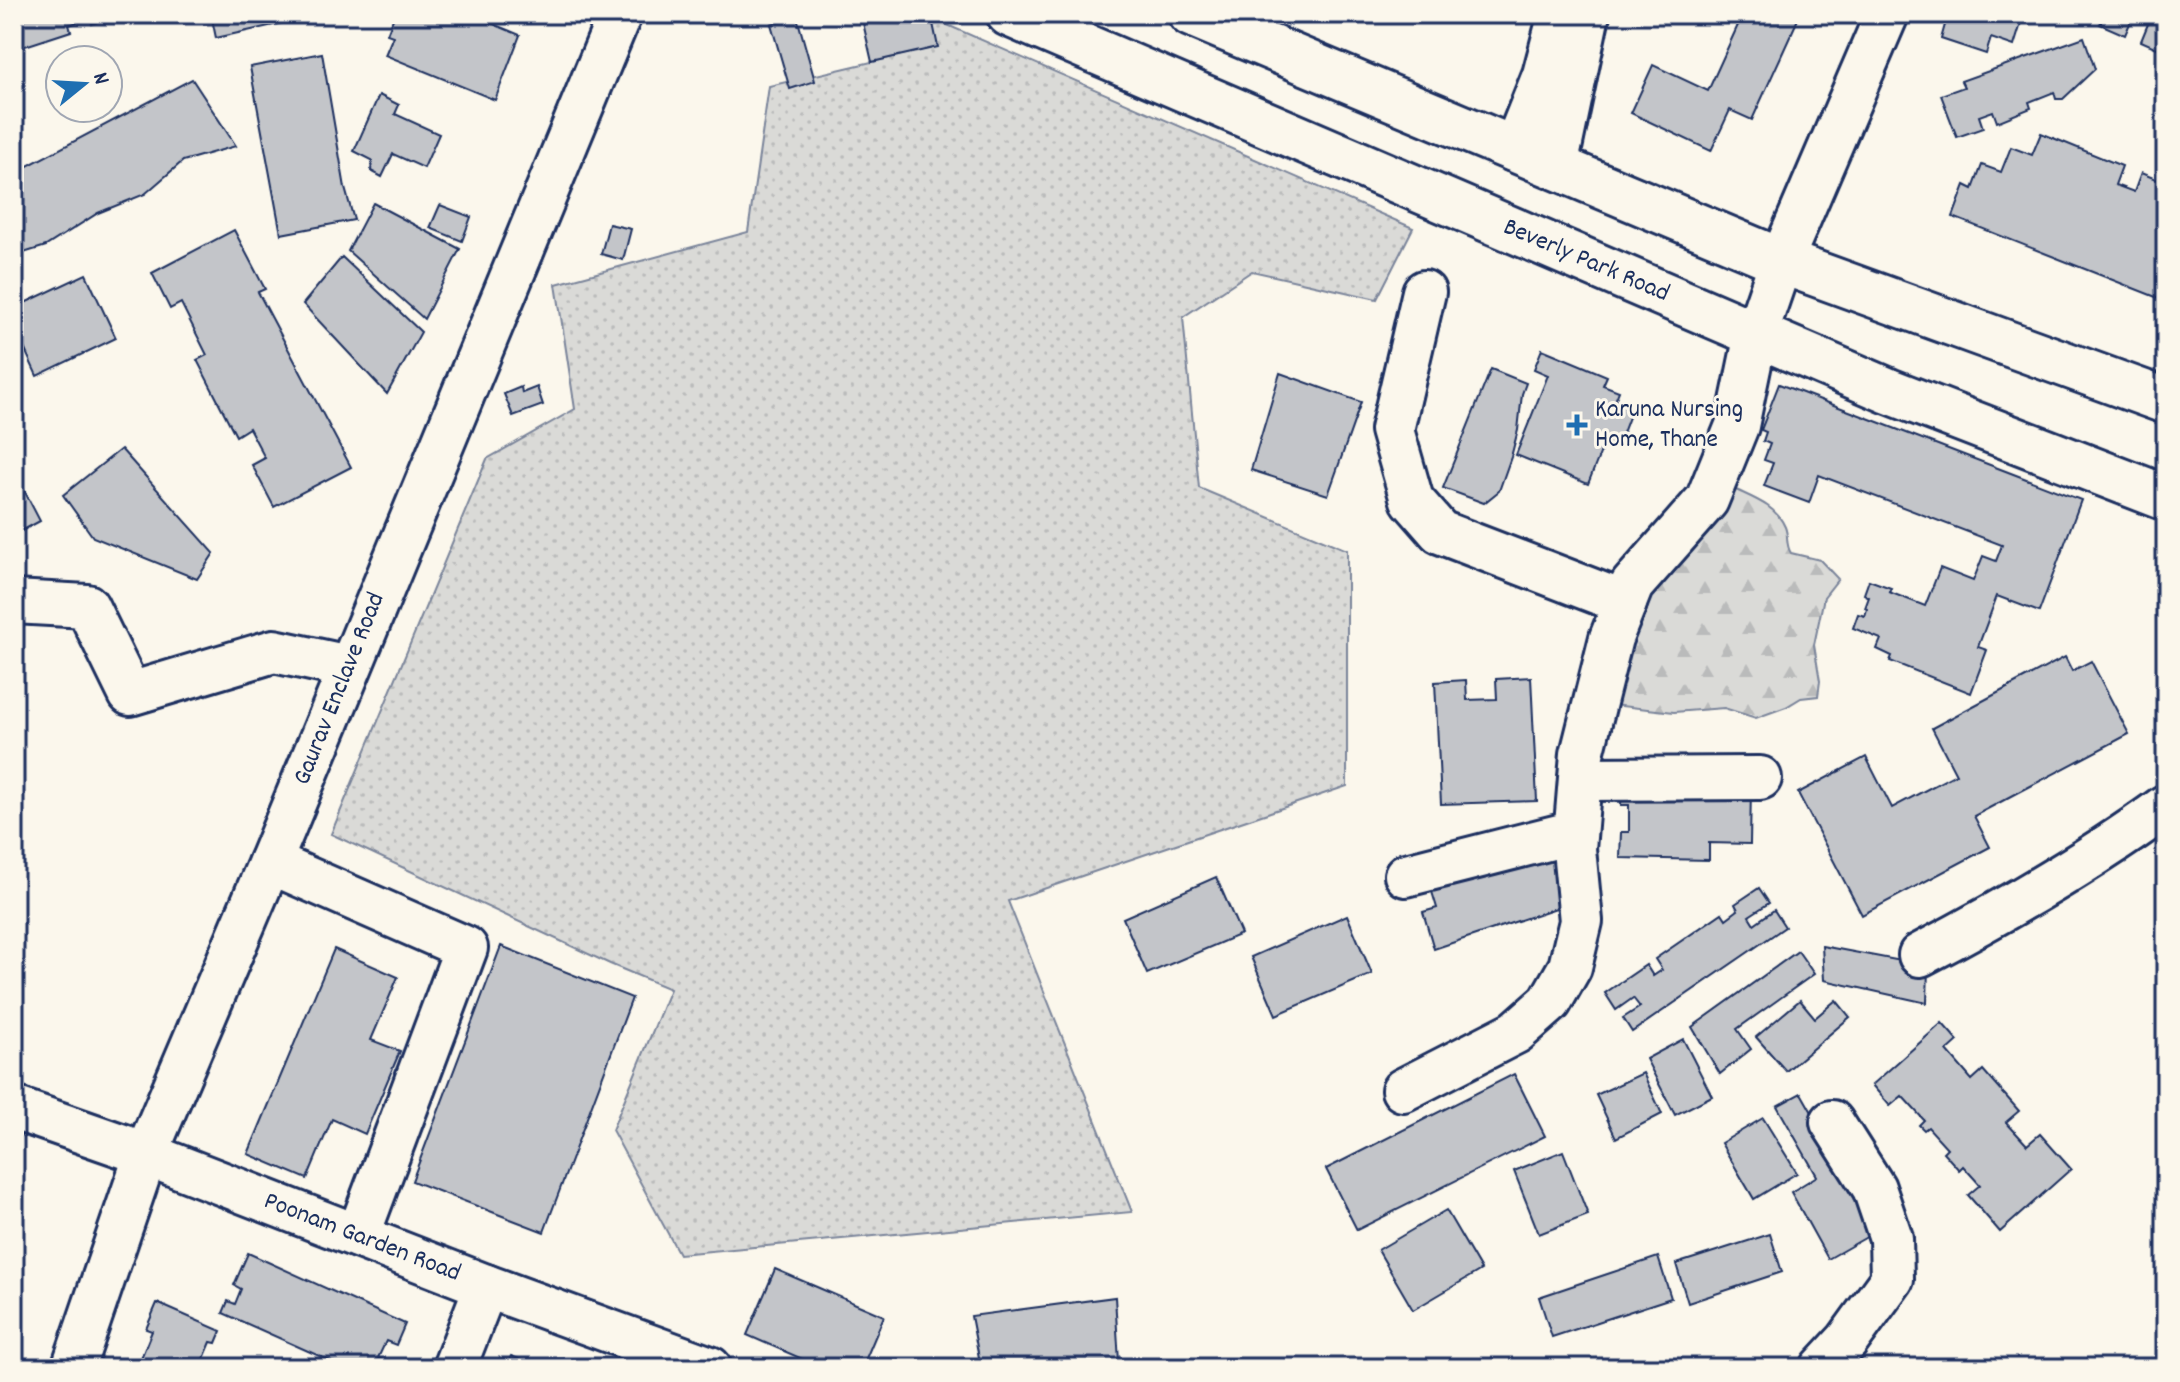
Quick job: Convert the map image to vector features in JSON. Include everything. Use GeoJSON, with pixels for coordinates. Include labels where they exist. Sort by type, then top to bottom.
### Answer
{"type":"FeatureCollection","features":[{"type":"Feature","properties":{"kind":"main road","name":"Beverly Park Road"},"geometry":{"type":"LineString","coordinates":[[1009,14],[1889,391],[2166,498]]}},
{"type":"Feature","properties":{"kind":"main road"},"geometry":{"type":"LineString","coordinates":[[1191,14],[1781,261],[2166,401]]}},
{"type":"Feature","properties":{"kind":"street","name":"Gaurav Enclave Road"},"geometry":{"type":"LineString","coordinates":[[73,1368],[146,1154],[620,14]]}},
{"type":"Feature","properties":{"kind":"street"},"geometry":{"type":"LineString","coordinates":[[1514,150],[1544,75],[1560,14]]}},
{"type":"Feature","properties":{"kind":"street"},"geometry":{"type":"LineString","coordinates":[[1556,167],[1588,14]]}},
{"type":"Feature","properties":{"kind":"street"},"geometry":{"type":"LineString","coordinates":[[1403,1090],[1516,1032],[1550,1002],[1570,967],[1581,921],[1574,849],[1582,754],[1611,638],[1632,585],[1707,500],[1737,426],[1756,334],[1781,261],[1887,14]]}},
{"type":"Feature","properties":{"kind":"street"},"geometry":{"type":"LineString","coordinates":[[1424,292],[1392,430],[1412,500],[1440,532],[1625,603]]}},
{"type":"Feature","properties":{"kind":"street"},"geometry":{"type":"LineString","coordinates":[[14,602],[87,606],[130,694],[274,651],[349,667]]}},
{"type":"Feature","properties":{"kind":"street"},"geometry":{"type":"LineString","coordinates":[[1580,779],[1760,778]]}},
{"type":"Feature","properties":{"kind":"street"},"geometry":{"type":"LineString","coordinates":[[1920,955],[2009,909],[2116,843],[2166,806]]}},
{"type":"Feature","properties":{"kind":"street"},"geometry":{"type":"LineString","coordinates":[[1406,875],[1575,832]]}},
{"type":"Feature","properties":{"kind":"street"},"geometry":{"type":"LineString","coordinates":[[270,862],[466,948],[358,1236]]}},
{"type":"Feature","properties":{"kind":"street","name":"Poonam Garden Road"},"geometry":{"type":"LineString","coordinates":[[14,1108],[146,1154],[486,1286],[710,1368]]}},
{"type":"Feature","properties":{"kind":"street"},"geometry":{"type":"LineString","coordinates":[[1822,1368],[1847,1341],[1892,1279],[1891,1238],[1874,1188],[1832,1122]]}},
{"type":"Feature","properties":{"kind":"street"},"geometry":{"type":"LineString","coordinates":[[454,1368],[486,1286]]}},
{"type":"Feature","properties":{"kind":"green space"},"geometry":{"type":"Polygon","coordinates":[[[929,17],[1413,228],[1377,299],[1252,271],[1183,317],[1199,488],[1347,550],[1347,786],[1008,901],[1132,1212],[679,1254],[612,1130],[670,989],[331,834],[487,459],[575,409],[556,284],[748,232],[769,86],[927,49],[929,17]]]}},
{"type":"Feature","properties":{"kind":"green space"},"geometry":{"type":"Polygon","coordinates":[[[1732,488],[1776,513],[1785,527],[1791,553],[1820,560],[1838,579],[1824,597],[1814,645],[1820,681],[1818,696],[1801,698],[1756,718],[1724,708],[1674,712],[1603,704],[1636,603],[1732,488]]]}},
{"type":"Feature","properties":{"kind":"building"},"geometry":{"type":"Polygon","coordinates":[[[14,14],[123,14],[92,24],[90,18],[69,25],[71,31],[16,49],[14,14]]]}},
{"type":"Feature","properties":{"kind":"building"},"geometry":{"type":"Polygon","coordinates":[[[211,14],[322,14],[216,38],[211,14]]]}},
{"type":"Feature","properties":{"kind":"building"},"geometry":{"type":"Polygon","coordinates":[[[395,14],[477,14],[476,17],[520,35],[495,100],[385,55],[393,36],[387,34],[395,14]]]}},
{"type":"Feature","properties":{"kind":"building"},"geometry":{"type":"Polygon","coordinates":[[[861,14],[931,14],[938,47],[872,62],[861,14]]]}},
{"type":"Feature","properties":{"kind":"building"},"geometry":{"type":"Polygon","coordinates":[[[1743,14],[1794,14],[1799,17],[1752,120],[1730,110],[1711,151],[1631,113],[1653,65],[1708,91],[1743,14]]]}},
{"type":"Feature","properties":{"kind":"building"},"geometry":{"type":"Polygon","coordinates":[[[1948,14],[2024,14],[2014,46],[1991,38],[1986,54],[1941,39],[1948,14]]]}},
{"type":"Feature","properties":{"kind":"building"},"geometry":{"type":"Polygon","coordinates":[[[2105,14],[2134,14],[2125,35],[2100,24],[2105,14]]]}},
{"type":"Feature","properties":{"kind":"building"},"geometry":{"type":"Polygon","coordinates":[[[2152,14],[2166,14],[2166,31],[2159,49],[2141,41],[2152,14]]]}},
{"type":"Feature","properties":{"kind":"building"},"geometry":{"type":"Polygon","coordinates":[[[797,17],[815,81],[790,89],[771,24],[797,17]]]}},
{"type":"Feature","properties":{"kind":"building"},"geometry":{"type":"Polygon","coordinates":[[[2084,37],[2095,69],[2063,99],[2056,99],[2054,92],[2029,102],[2031,108],[1997,122],[1993,111],[1979,116],[1983,128],[1957,137],[1941,95],[1964,87],[1961,81],[2084,37]]]}},
{"type":"Feature","properties":{"kind":"building"},"geometry":{"type":"Polygon","coordinates":[[[322,53],[345,188],[354,220],[281,234],[250,67],[322,53]]]}},
{"type":"Feature","properties":{"kind":"building"},"geometry":{"type":"Polygon","coordinates":[[[192,79],[236,146],[183,161],[145,194],[98,213],[46,246],[14,256],[14,173],[107,124],[124,124],[124,115],[192,79]]]}},
{"type":"Feature","properties":{"kind":"building"},"geometry":{"type":"Polygon","coordinates":[[[379,95],[399,105],[395,114],[439,134],[424,168],[393,154],[382,177],[371,171],[372,160],[354,151],[379,95]]]}},
{"type":"Feature","properties":{"kind":"building"},"geometry":{"type":"Polygon","coordinates":[[[2041,133],[2122,166],[2115,185],[2134,192],[2141,173],[2166,183],[2166,301],[1953,217],[1965,185],[1973,189],[1982,165],[2001,172],[2011,147],[2032,155],[2041,133]]]}},
{"type":"Feature","properties":{"kind":"building"},"geometry":{"type":"Polygon","coordinates":[[[373,203],[460,249],[424,319],[348,251],[373,203]]]}},
{"type":"Feature","properties":{"kind":"building"},"geometry":{"type":"Polygon","coordinates":[[[440,205],[471,217],[462,241],[430,228],[440,205]]]}},
{"type":"Feature","properties":{"kind":"building"},"geometry":{"type":"Polygon","coordinates":[[[609,224],[631,229],[623,260],[601,254],[609,224]]]}},
{"type":"Feature","properties":{"kind":"building"},"geometry":{"type":"Polygon","coordinates":[[[234,230],[265,289],[258,292],[351,467],[274,507],[252,465],[265,458],[249,428],[236,436],[197,360],[207,355],[181,303],[170,309],[152,273],[234,230]]]}},
{"type":"Feature","properties":{"kind":"building"},"geometry":{"type":"Polygon","coordinates":[[[342,257],[421,332],[387,394],[303,304],[342,257]]]}},
{"type":"Feature","properties":{"kind":"building"},"geometry":{"type":"Polygon","coordinates":[[[86,274],[116,338],[37,376],[14,326],[14,308],[86,274]]]}},
{"type":"Feature","properties":{"kind":"building"},"geometry":{"type":"Polygon","coordinates":[[[1542,349],[1607,376],[1603,385],[1619,391],[1615,401],[1632,409],[1618,446],[1605,441],[1588,484],[1516,455],[1548,375],[1534,369],[1542,349]]]}},
{"type":"Feature","properties":{"kind":"building"},"geometry":{"type":"Polygon","coordinates":[[[1491,369],[1526,383],[1511,457],[1499,491],[1484,503],[1443,488],[1491,369]]]}},
{"type":"Feature","properties":{"kind":"building"},"geometry":{"type":"Polygon","coordinates":[[[1280,373],[1361,402],[1328,495],[1251,470],[1280,373]]]}},
{"type":"Feature","properties":{"kind":"building"},"geometry":{"type":"Polygon","coordinates":[[[1779,384],[2081,500],[2039,612],[1997,596],[1978,647],[1987,650],[1971,693],[1890,661],[1892,656],[1877,649],[1881,639],[1853,628],[1858,614],[1865,616],[1869,597],[1864,594],[1869,580],[1891,588],[1889,592],[1925,606],[1940,568],[1973,581],[1983,556],[1996,561],[2002,545],[1819,475],[1809,503],[1764,486],[1773,463],[1764,460],[1770,444],[1763,441],[1766,432],[1761,430],[1779,384]]]}},
{"type":"Feature","properties":{"kind":"building"},"geometry":{"type":"Polygon","coordinates":[[[521,387],[522,393],[537,387],[543,405],[513,416],[504,394],[521,387]]]}},
{"type":"Feature","properties":{"kind":"building"},"geometry":{"type":"Polygon","coordinates":[[[121,449],[214,553],[197,579],[93,537],[63,495],[121,449]]]}},
{"type":"Feature","properties":{"kind":"building"},"geometry":{"type":"Polygon","coordinates":[[[14,471],[40,521],[14,535],[14,471]]]}},
{"type":"Feature","properties":{"kind":"building"},"geometry":{"type":"Polygon","coordinates":[[[2065,657],[2072,671],[2091,661],[2129,734],[1974,816],[1990,847],[1862,915],[1798,793],[1866,757],[1892,808],[1956,774],[1932,728],[2065,657]]]}},
{"type":"Feature","properties":{"kind":"building"},"geometry":{"type":"Polygon","coordinates":[[[1531,677],[1537,801],[1441,804],[1435,682],[1466,680],[1467,700],[1497,699],[1496,679],[1531,677]]]}},
{"type":"Feature","properties":{"kind":"building"},"geometry":{"type":"Polygon","coordinates":[[[1622,779],[1751,787],[1750,844],[1709,843],[1709,860],[1620,858],[1621,832],[1629,832],[1629,805],[1621,805],[1622,779]]]}},
{"type":"Feature","properties":{"kind":"building"},"geometry":{"type":"Polygon","coordinates":[[[1554,844],[1574,902],[1434,949],[1423,912],[1437,908],[1429,882],[1554,844]]]}},
{"type":"Feature","properties":{"kind":"building"},"geometry":{"type":"Polygon","coordinates":[[[1216,877],[1241,934],[1147,974],[1123,918],[1216,877]]]}},
{"type":"Feature","properties":{"kind":"building"},"geometry":{"type":"Polygon","coordinates":[[[1759,888],[1769,903],[1749,916],[1754,924],[1774,910],[1785,927],[1632,1032],[1623,1018],[1640,1007],[1633,998],[1616,1010],[1605,993],[1646,965],[1653,976],[1662,970],[1655,959],[1722,913],[1726,919],[1738,910],[1735,904],[1759,888]]]}},
{"type":"Feature","properties":{"kind":"building"},"geometry":{"type":"Polygon","coordinates":[[[1347,915],[1372,974],[1276,1015],[1251,957],[1347,915]]]}},
{"type":"Feature","properties":{"kind":"building"},"geometry":{"type":"Polygon","coordinates":[[[501,946],[632,998],[544,1232],[412,1181],[501,946]]]}},
{"type":"Feature","properties":{"kind":"building"},"geometry":{"type":"Polygon","coordinates":[[[1822,946],[1928,966],[1927,1003],[1824,980],[1822,946]]]}},
{"type":"Feature","properties":{"kind":"building"},"geometry":{"type":"Polygon","coordinates":[[[334,949],[398,977],[371,1040],[400,1051],[365,1134],[332,1119],[307,1179],[248,1154],[334,949]]]}},
{"type":"Feature","properties":{"kind":"building"},"geometry":{"type":"Polygon","coordinates":[[[1798,951],[1814,974],[1737,1029],[1751,1049],[1720,1074],[1692,1027],[1798,951]]]}},
{"type":"Feature","properties":{"kind":"building"},"geometry":{"type":"Polygon","coordinates":[[[1800,1000],[1815,1018],[1836,1000],[1850,1017],[1786,1071],[1756,1037],[1800,1000]]]}},
{"type":"Feature","properties":{"kind":"building"},"geometry":{"type":"Polygon","coordinates":[[[1942,1023],[1958,1041],[1947,1051],[1972,1080],[1983,1070],[2019,1111],[2006,1122],[2027,1145],[2040,1134],[2071,1169],[2000,1232],[1968,1195],[1980,1185],[1963,1166],[1959,1170],[1943,1152],[1947,1148],[1928,1127],[1924,1130],[1919,1125],[1924,1120],[1902,1096],[1890,1106],[1872,1085],[1942,1023]]]}},
{"type":"Feature","properties":{"kind":"building"},"geometry":{"type":"Polygon","coordinates":[[[1683,1039],[1712,1096],[1675,1115],[1646,1059],[1683,1039]]]}},
{"type":"Feature","properties":{"kind":"building"},"geometry":{"type":"Polygon","coordinates":[[[1643,1073],[1662,1114],[1616,1138],[1596,1095],[1643,1073]]]}},
{"type":"Feature","properties":{"kind":"building"},"geometry":{"type":"Polygon","coordinates":[[[1514,1074],[1545,1136],[1357,1230],[1326,1169],[1514,1074]]]}},
{"type":"Feature","properties":{"kind":"building"},"geometry":{"type":"Polygon","coordinates":[[[1801,1093],[1879,1230],[1828,1259],[1791,1192],[1817,1176],[1777,1106],[1801,1093]]]}},
{"type":"Feature","properties":{"kind":"building"},"geometry":{"type":"Polygon","coordinates":[[[1763,1118],[1797,1173],[1754,1199],[1721,1143],[1763,1118]]]}},
{"type":"Feature","properties":{"kind":"building"},"geometry":{"type":"Polygon","coordinates":[[[1563,1151],[1588,1215],[1539,1234],[1514,1171],[1563,1151]]]}},
{"type":"Feature","properties":{"kind":"building"},"geometry":{"type":"Polygon","coordinates":[[[1446,1210],[1481,1270],[1413,1310],[1378,1250],[1446,1210]]]}},
{"type":"Feature","properties":{"kind":"building"},"geometry":{"type":"Polygon","coordinates":[[[1770,1234],[1782,1272],[1688,1303],[1676,1264],[1770,1234]]]}},
{"type":"Feature","properties":{"kind":"building"},"geometry":{"type":"Polygon","coordinates":[[[248,1253],[405,1324],[396,1345],[386,1341],[378,1358],[393,1364],[391,1368],[346,1368],[223,1313],[228,1301],[235,1304],[241,1289],[234,1285],[248,1253]]]}},
{"type":"Feature","properties":{"kind":"building"},"geometry":{"type":"Polygon","coordinates":[[[1658,1257],[1671,1298],[1552,1337],[1539,1297],[1658,1257]]]}},
{"type":"Feature","properties":{"kind":"building"},"geometry":{"type":"Polygon","coordinates":[[[775,1269],[884,1316],[862,1368],[823,1368],[747,1335],[775,1269]]]}},
{"type":"Feature","properties":{"kind":"building"},"geometry":{"type":"Polygon","coordinates":[[[1115,1297],[1119,1362],[1077,1368],[981,1368],[971,1316],[1115,1297]]]}},
{"type":"Feature","properties":{"kind":"building"},"geometry":{"type":"Polygon","coordinates":[[[157,1303],[221,1331],[216,1343],[211,1342],[200,1368],[137,1368],[152,1331],[146,1329],[157,1303]]]}},
{"type":"Feature","properties":{"kind":"building"},"geometry":{"type":"Polygon","coordinates":[[[511,1356],[542,1368],[506,1368],[511,1356]]]}},
{"type":"Feature","properties":{"kind":"place","name":"Karuna Nursing Home, Thane"},"geometry":{"type":"Point","coordinates":[1577,425]}}]}
